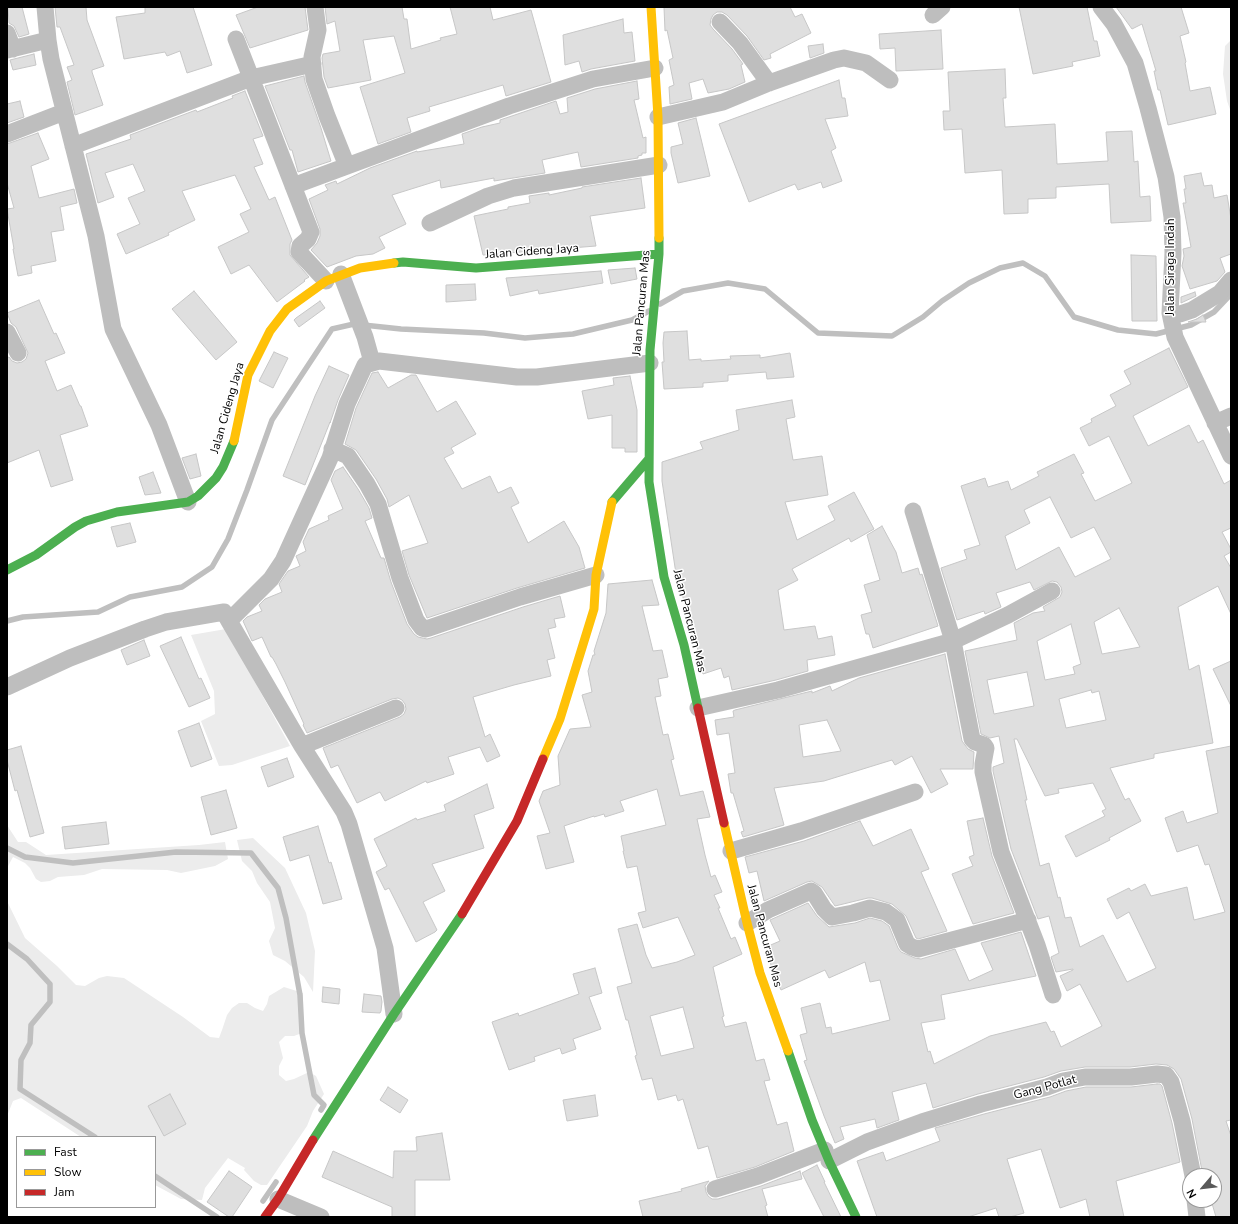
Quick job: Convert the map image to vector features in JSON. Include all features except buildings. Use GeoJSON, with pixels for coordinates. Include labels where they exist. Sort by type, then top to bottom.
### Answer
{"type":"FeatureCollection","features":[{"type":"Feature","properties":{"kind":"street"},"geometry":{"type":"LineString","coordinates":[[45,7],[48,40],[64,112],[96,236],[113,329],[159,425],[188,502]]}},
{"type":"Feature","properties":{"kind":"street"},"geometry":{"type":"LineString","coordinates":[[315,7],[318,30],[313,50],[314,79],[347,166]]}},
{"type":"Feature","properties":{"kind":"street","name":"Jalan Pancuran Mas"},"geometry":{"type":"LineString","coordinates":[[651,7],[658,116],[659,259],[651,331],[648,482],[664,577],[684,645],[747,923],[760,973],[812,1120],[827,1156],[856,1217]]}},
{"type":"Feature","properties":{"kind":"street","name":"Jalan Siraga Indah"},"geometry":{"type":"LineString","coordinates":[[1101,7],[1114,24],[1135,63],[1166,177],[1172,217],[1173,253],[1170,315],[1175,337],[1231,456]]}},
{"type":"Feature","properties":{"kind":"street"},"geometry":{"type":"LineString","coordinates":[[720,22],[740,43],[769,83]]}},
{"type":"Feature","properties":{"kind":"street"},"geometry":{"type":"LineString","coordinates":[[7,33],[10,50],[48,40]]}},
{"type":"Feature","properties":{"kind":"street"},"geometry":{"type":"LineString","coordinates":[[236,39],[311,232],[308,239],[300,246],[299,252],[326,281]]}},
{"type":"Feature","properties":{"kind":"street"},"geometry":{"type":"LineString","coordinates":[[658,116],[723,102],[769,83],[834,60],[844,58],[866,63],[890,80]]}},
{"type":"Feature","properties":{"kind":"street"},"geometry":{"type":"LineString","coordinates":[[73,146],[251,78],[313,64]]}},
{"type":"Feature","properties":{"kind":"street"},"geometry":{"type":"LineString","coordinates":[[293,186],[510,106],[592,79],[655,68]]}},
{"type":"Feature","properties":{"kind":"street"},"geometry":{"type":"LineString","coordinates":[[7,134],[64,112]]}},
{"type":"Feature","properties":{"kind":"street"},"geometry":{"type":"LineString","coordinates":[[430,223],[488,196],[514,188],[659,165]]}},
{"type":"Feature","properties":{"kind":"street","name":"Jalan Cideng Jaya"},"geometry":{"type":"LineString","coordinates":[[7,570],[36,555],[75,527],[86,521],[117,512],[188,502],[208,487],[216,478],[223,466],[234,441],[248,375],[270,331],[287,309],[326,281],[360,268],[403,262],[476,268],[659,259]]}},
{"type":"Feature","properties":{"kind":"street"},"geometry":{"type":"LineString","coordinates":[[342,274],[365,337],[372,362]]}},
{"type":"Feature","properties":{"kind":"street"},"geometry":{"type":"LineString","coordinates":[[1170,315],[1180,314],[1192,310],[1220,293],[1231,280]]}},
{"type":"Feature","properties":{"kind":"street"},"geometry":{"type":"LineString","coordinates":[[7,332],[18,353]]}},
{"type":"Feature","properties":{"kind":"street"},"geometry":{"type":"LineString","coordinates":[[229,621],[271,579],[283,561],[330,458],[347,404],[359,375],[365,365],[380,361],[517,377],[530,377],[650,363]]}},
{"type":"Feature","properties":{"kind":"street"},"geometry":{"type":"LineString","coordinates":[[1215,423],[1231,416]]}},
{"type":"Feature","properties":{"kind":"street"},"geometry":{"type":"LineString","coordinates":[[332,449],[348,456],[367,484],[378,504],[400,578],[416,620],[422,628],[429,628],[520,597],[596,576]]}},
{"type":"Feature","properties":{"kind":"street"},"geometry":{"type":"LineString","coordinates":[[265,1217],[278,1199],[301,1159],[394,1014],[469,905],[517,821],[560,719],[594,608],[596,576],[612,502],[648,460]]}},
{"type":"Feature","properties":{"kind":"street"},"geometry":{"type":"LineString","coordinates":[[913,511],[953,641],[972,739],[975,742],[984,745],[986,748],[982,764],[983,772],[1001,852],[1028,920],[1053,995]]}},
{"type":"Feature","properties":{"kind":"street"},"geometry":{"type":"LineString","coordinates":[[698,708],[778,690],[953,641],[1008,615],[1052,591]]}},
{"type":"Feature","properties":{"kind":"street"},"geometry":{"type":"LineString","coordinates":[[7,687],[70,658],[145,628],[224,612],[302,746],[344,812],[353,835],[385,948],[394,1014]]}},
{"type":"Feature","properties":{"kind":"street"},"geometry":{"type":"LineString","coordinates":[[302,746],[396,708]]}},
{"type":"Feature","properties":{"kind":"street"},"geometry":{"type":"LineString","coordinates":[[731,851],[802,831],[915,792]]}},
{"type":"Feature","properties":{"kind":"street"},"geometry":{"type":"LineString","coordinates":[[747,923],[768,910],[811,891],[832,917],[870,908],[886,912],[897,920],[907,944],[918,949],[1028,920]]}},
{"type":"Feature","properties":{"kind":"street","name":"Gang Potlat"},"geometry":{"type":"LineString","coordinates":[[827,1156],[922,1122],[981,1104],[1048,1087],[1063,1081],[1085,1077],[1131,1078],[1166,1074],[1171,1082],[1182,1121],[1191,1168]]}},
{"type":"Feature","properties":{"kind":"street"},"geometry":{"type":"LineString","coordinates":[[715,1189],[827,1156]]}},
{"type":"Feature","properties":{"kind":"street"},"geometry":{"type":"LineString","coordinates":[[278,1199],[321,1217]]}},
{"type":"Feature","properties":{"kind":"shaded area"},"geometry":{"type":"Polygon","coordinates":[[[1231,40],[1231,112],[1227,101],[1223,74],[1225,46],[1231,40]]]}},
{"type":"Feature","properties":{"kind":"shaded area"},"geometry":{"type":"Polygon","coordinates":[[[226,629],[290,746],[232,765],[219,766],[201,721],[215,714],[214,691],[191,635],[226,629]]]}},
{"type":"Feature","properties":{"kind":"shaded area"},"geometry":{"type":"Polygon","coordinates":[[[7,825],[18,842],[26,842],[46,855],[225,842],[228,859],[215,866],[181,873],[167,870],[102,869],[84,875],[58,877],[50,881],[41,882],[36,879],[30,868],[25,863],[13,857],[7,868],[7,825]]]}},
{"type":"Feature","properties":{"kind":"shaded area"},"geometry":{"type":"Polygon","coordinates":[[[253,838],[285,868],[306,913],[315,951],[313,992],[304,977],[285,961],[273,955],[269,941],[275,928],[270,902],[257,883],[252,871],[242,861],[237,840],[253,838]]]}},
{"type":"Feature","properties":{"kind":"shaded area"},"geometry":{"type":"Polygon","coordinates":[[[7,901],[25,938],[76,985],[85,986],[99,978],[107,976],[124,978],[183,1017],[210,1037],[219,1038],[227,1015],[232,1008],[239,1003],[247,1003],[263,1011],[269,996],[284,987],[303,993],[302,1033],[294,1036],[285,1036],[279,1042],[283,1058],[279,1066],[279,1075],[286,1081],[309,1072],[316,1076],[324,1094],[313,1111],[307,1126],[267,1185],[261,1185],[254,1181],[244,1170],[245,1168],[228,1158],[205,1188],[202,1200],[181,1199],[156,1186],[156,1136],[79,1136],[21,1098],[13,1101],[7,1116],[7,901]]]}},
{"type":"Feature","properties":{"kind":"waterway"},"geometry":{"type":"LineString","coordinates":[[660,304],[683,291],[728,283],[765,289],[818,333],[892,336],[923,317],[942,301],[969,283],[1000,268],[1023,263],[1045,276],[1074,317],[1118,330],[1156,334],[1191,325],[1214,312],[1231,294]]}},
{"type":"Feature","properties":{"kind":"waterway"},"geometry":{"type":"LineString","coordinates":[[7,621],[23,617],[98,612],[130,597],[182,587],[212,567],[228,539],[272,420],[332,329],[354,324],[401,329],[484,333],[525,338],[573,334],[632,320],[649,311]]}},
{"type":"Feature","properties":{"kind":"waterway"},"geometry":{"type":"LineString","coordinates":[[7,848],[25,857],[73,863],[176,852],[251,853],[278,888],[286,918],[300,995],[302,1033],[314,1095],[324,1105],[321,1110]]}},
{"type":"Feature","properties":{"kind":"waterway"},"geometry":{"type":"LineString","coordinates":[[7,944],[27,959],[50,984],[50,1002],[31,1025],[30,1043],[21,1060],[20,1089],[93,1136]]}},
{"type":"Feature","properties":{"kind":"waterway"},"geometry":{"type":"LineString","coordinates":[[156,1177],[217,1217]]}},
{"type":"Feature","properties":{"kind":"waterway"},"geometry":{"type":"LineString","coordinates":[[263,1201],[276,1182]]}},
{"type":"Feature","properties":{"kind":"traffic: fast"},"geometry":{"type":"LineString","coordinates":[[659,238],[659,254],[650,350],[649,482],[664,577],[684,645],[698,708]]}},
{"type":"Feature","properties":{"kind":"traffic: fast"},"geometry":{"type":"LineString","coordinates":[[394,263],[403,262],[476,268],[659,254]]}},
{"type":"Feature","properties":{"kind":"traffic: fast"},"geometry":{"type":"LineString","coordinates":[[7,570],[36,555],[75,527],[86,521],[117,512],[188,502],[198,496],[216,478],[223,467],[234,441]]}},
{"type":"Feature","properties":{"kind":"traffic: fast"},"geometry":{"type":"LineString","coordinates":[[612,502],[648,460]]}},
{"type":"Feature","properties":{"kind":"traffic: fast"},"geometry":{"type":"LineString","coordinates":[[313,1140],[394,1014],[462,914]]}},
{"type":"Feature","properties":{"kind":"traffic: fast"},"geometry":{"type":"LineString","coordinates":[[788,1051],[812,1120],[829,1161],[856,1217]]}},
{"type":"Feature","properties":{"kind":"traffic: slow"},"geometry":{"type":"LineString","coordinates":[[651,7],[658,117],[659,238]]}},
{"type":"Feature","properties":{"kind":"traffic: slow"},"geometry":{"type":"LineString","coordinates":[[234,441],[248,375],[270,331],[287,309],[326,281],[360,268],[394,263]]}},
{"type":"Feature","properties":{"kind":"traffic: slow"},"geometry":{"type":"LineString","coordinates":[[543,759],[560,719],[594,609],[596,575],[612,502]]}},
{"type":"Feature","properties":{"kind":"traffic: slow"},"geometry":{"type":"LineString","coordinates":[[724,823],[760,973],[788,1051]]}},
{"type":"Feature","properties":{"kind":"traffic: jam"},"geometry":{"type":"LineString","coordinates":[[698,708],[724,823]]}},
{"type":"Feature","properties":{"kind":"traffic: jam"},"geometry":{"type":"LineString","coordinates":[[462,914],[517,821],[543,759]]}},
{"type":"Feature","properties":{"kind":"traffic: jam"},"geometry":{"type":"LineString","coordinates":[[265,1217],[278,1199],[313,1140]]}}]}
